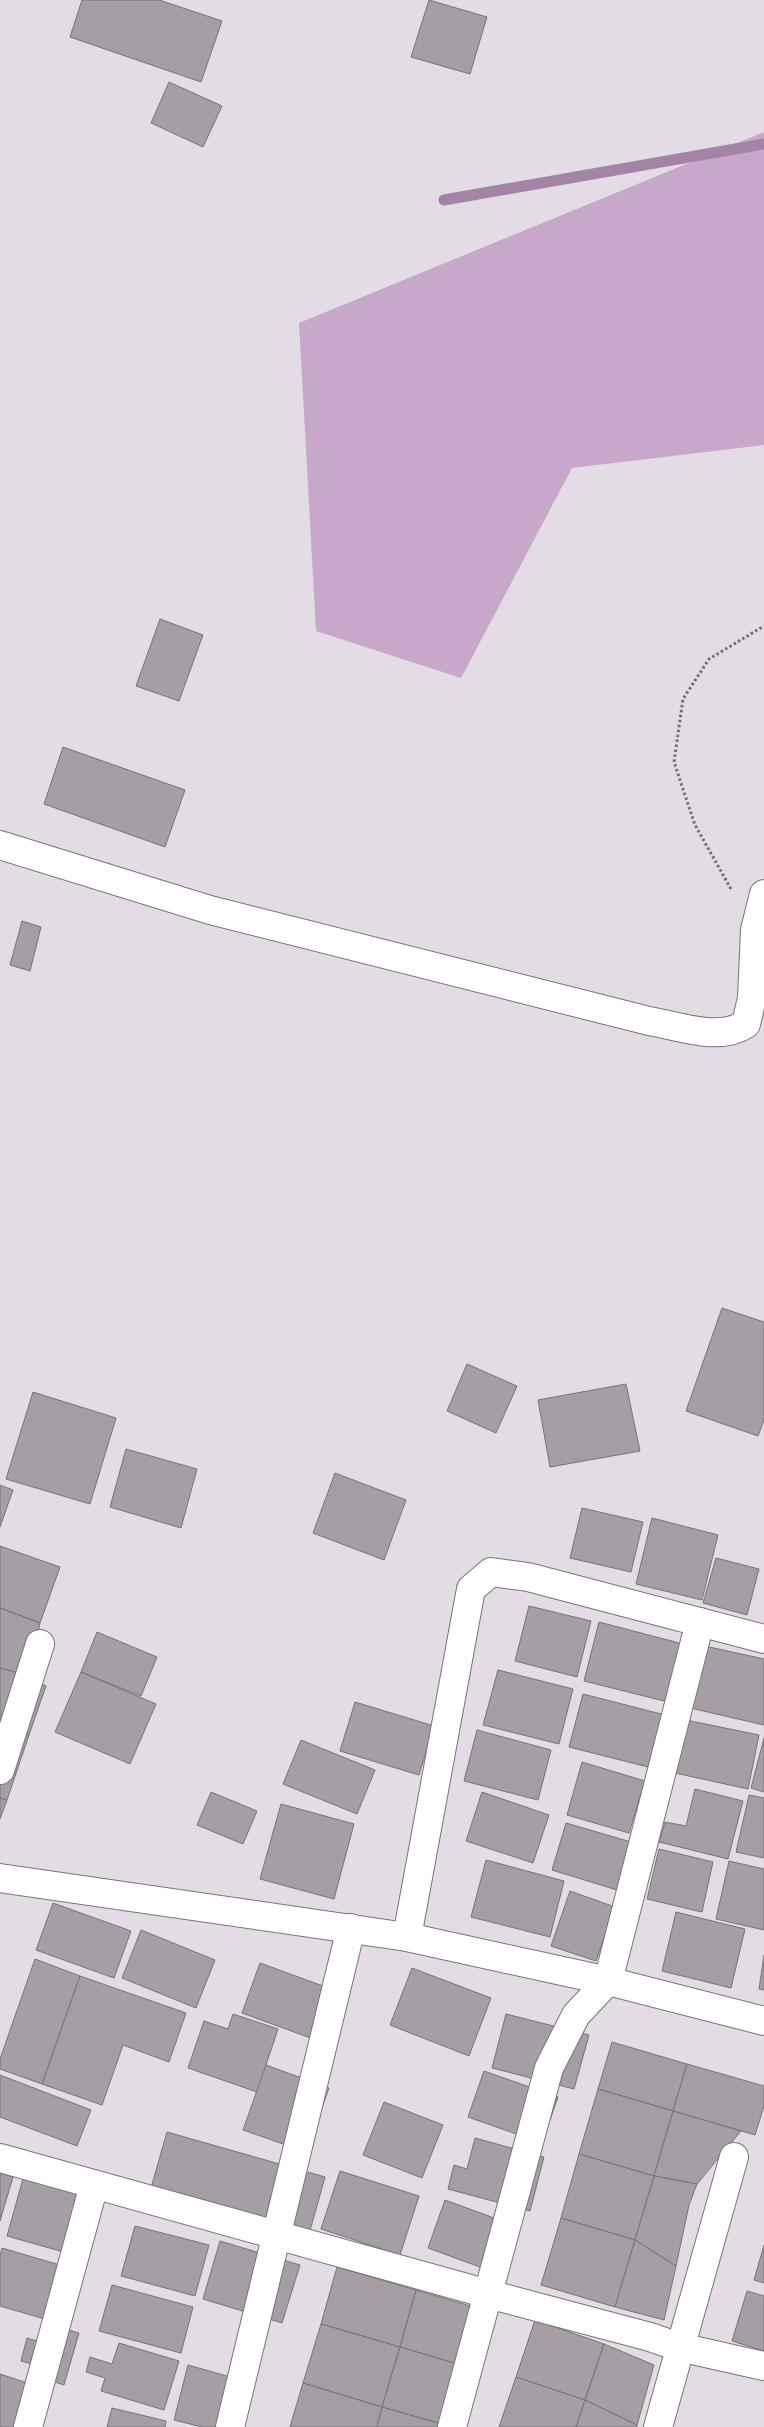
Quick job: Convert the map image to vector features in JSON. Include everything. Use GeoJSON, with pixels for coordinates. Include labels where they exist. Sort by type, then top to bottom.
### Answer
{"type":"FeatureCollection","features":[{"type":"Feature","properties":{"kind":"street"},"geometry":{"type":"LineString","coordinates":[[0,845],[210,910],[649,1021],[711,1032],[734,1032],[746,1024],[752,998],[755,930],[764,894]]}},
{"type":"Feature","properties":{"kind":"street"},"geometry":{"type":"LineString","coordinates":[[407,1937],[471,1589],[491,1572],[528,1577],[764,1639]]}},
{"type":"Feature","properties":{"kind":"street"},"geometry":{"type":"LineString","coordinates":[[452,2427],[549,2068],[576,2015],[608,1981],[700,1622]]}},
{"type":"Feature","properties":{"kind":"street"},"geometry":{"type":"LineString","coordinates":[[0,1770],[40,1644]]}},
{"type":"Feature","properties":{"kind":"street"},"geometry":{"type":"LineString","coordinates":[[0,1878],[407,1937],[608,1981],[764,2021]]}},
{"type":"Feature","properties":{"kind":"street"},"geometry":{"type":"LineString","coordinates":[[230,2427],[351,1928]]}},
{"type":"Feature","properties":{"kind":"street"},"geometry":{"type":"LineString","coordinates":[[658,2427],[679,2346],[734,2156]]}},
{"type":"Feature","properties":{"kind":"street"},"geometry":{"type":"LineString","coordinates":[[0,2158],[679,2346],[764,2366]]}},
{"type":"Feature","properties":{"kind":"street"},"geometry":{"type":"LineString","coordinates":[[28,2427],[94,2185]]}},
{"type":"Feature","properties":{"kind":"path"},"geometry":{"type":"LineString","coordinates":[[755,930],[695,825],[674,762],[682,699],[709,659],[764,626]]}},
{"type":"Feature","properties":{"kind":"shaded area"},"geometry":{"type":"Polygon","coordinates":[[[764,132],[764,445],[572,468],[461,678],[316,631],[299,323],[764,132]]]}},
{"type":"Feature","properties":{"kind":"building"},"geometry":{"type":"Polygon","coordinates":[[[82,0],[159,0],[222,21],[201,82],[70,37],[82,0]]]}},
{"type":"Feature","properties":{"kind":"building"},"geometry":{"type":"Polygon","coordinates":[[[429,0],[487,17],[470,74],[411,57],[429,0]]]}},
{"type":"Feature","properties":{"kind":"building"},"geometry":{"type":"Polygon","coordinates":[[[169,82],[222,106],[203,147],[151,123],[169,82]]]}},
{"type":"Feature","properties":{"kind":"building"},"geometry":{"type":"Polygon","coordinates":[[[160,619],[203,635],[179,701],[136,686],[160,619]]]}},
{"type":"Feature","properties":{"kind":"building"},"geometry":{"type":"Polygon","coordinates":[[[63,747],[185,790],[165,847],[44,804],[63,747]]]}},
{"type":"Feature","properties":{"kind":"building"},"geometry":{"type":"Polygon","coordinates":[[[22,921],[41,927],[30,971],[10,965],[22,921]]]}},
{"type":"Feature","properties":{"kind":"building"},"geometry":{"type":"Polygon","coordinates":[[[722,1308],[764,1322],[764,1420],[758,1436],[686,1411],[722,1308]]]}},
{"type":"Feature","properties":{"kind":"building"},"geometry":{"type":"Polygon","coordinates":[[[467,1364],[517,1386],[496,1433],[447,1411],[467,1364]]]}},
{"type":"Feature","properties":{"kind":"building"},"geometry":{"type":"Polygon","coordinates":[[[626,1384],[640,1451],[550,1467],[538,1400],[626,1384]]]}},
{"type":"Feature","properties":{"kind":"building"},"geometry":{"type":"Polygon","coordinates":[[[33,1392],[116,1418],[90,1504],[6,1479],[33,1392]]]}},
{"type":"Feature","properties":{"kind":"building"},"geometry":{"type":"Polygon","coordinates":[[[126,1449],[197,1469],[181,1528],[110,1507],[126,1449]]]}},
{"type":"Feature","properties":{"kind":"building"},"geometry":{"type":"Polygon","coordinates":[[[335,1473],[406,1500],[384,1560],[313,1533],[335,1473]]]}},
{"type":"Feature","properties":{"kind":"building"},"geometry":{"type":"Polygon","coordinates":[[[0,1485],[13,1490],[0,1527],[0,1485]]]}},
{"type":"Feature","properties":{"kind":"building"},"geometry":{"type":"Polygon","coordinates":[[[582,1508],[643,1522],[631,1572],[570,1558],[582,1508]]]}},
{"type":"Feature","properties":{"kind":"building"},"geometry":{"type":"Polygon","coordinates":[[[652,1518],[718,1535],[702,1600],[636,1584],[652,1518]]]}},
{"type":"Feature","properties":{"kind":"building"},"geometry":{"type":"Polygon","coordinates":[[[0,1546],[60,1567],[40,1623],[0,1608],[0,1546]]]}},
{"type":"Feature","properties":{"kind":"building"},"geometry":{"type":"Polygon","coordinates":[[[716,1558],[759,1569],[747,1615],[703,1603],[716,1558]]]}},
{"type":"Feature","properties":{"kind":"building"},"geometry":{"type":"Polygon","coordinates":[[[529,1606],[591,1621],[577,1677],[515,1661],[529,1606]]]}},
{"type":"Feature","properties":{"kind":"building"},"geometry":{"type":"Polygon","coordinates":[[[0,1608],[40,1623],[28,1676],[0,1668],[0,1608]]]}},
{"type":"Feature","properties":{"kind":"building"},"geometry":{"type":"Polygon","coordinates":[[[599,1622],[683,1644],[668,1702],[584,1681],[599,1622]]]}},
{"type":"Feature","properties":{"kind":"building"},"geometry":{"type":"Polygon","coordinates":[[[97,1632],[157,1657],[141,1696],[81,1672],[97,1632]]]}},
{"type":"Feature","properties":{"kind":"building"},"geometry":{"type":"Polygon","coordinates":[[[700,1645],[764,1659],[764,1725],[686,1707],[700,1645]]]}},
{"type":"Feature","properties":{"kind":"building"},"geometry":{"type":"Polygon","coordinates":[[[0,1668],[28,1676],[46,1686],[29,1735],[0,1726],[0,1668]]]}},
{"type":"Feature","properties":{"kind":"building"},"geometry":{"type":"Polygon","coordinates":[[[498,1670],[573,1689],[559,1744],[483,1725],[498,1670]]]}},
{"type":"Feature","properties":{"kind":"building"},"geometry":{"type":"Polygon","coordinates":[[[81,1672],[156,1704],[130,1764],[55,1732],[81,1672]]]}},
{"type":"Feature","properties":{"kind":"building"},"geometry":{"type":"Polygon","coordinates":[[[583,1694],[665,1715],[652,1768],[569,1747],[583,1694]]]}},
{"type":"Feature","properties":{"kind":"building"},"geometry":{"type":"Polygon","coordinates":[[[355,1702],[434,1726],[419,1775],[340,1751],[355,1702]]]}},
{"type":"Feature","properties":{"kind":"building"},"geometry":{"type":"Polygon","coordinates":[[[686,1720],[759,1735],[748,1789],[675,1773],[686,1720]]]}},
{"type":"Feature","properties":{"kind":"building"},"geometry":{"type":"Polygon","coordinates":[[[0,1726],[29,1735],[7,1800],[0,1798],[0,1726]]]}},
{"type":"Feature","properties":{"kind":"building"},"geometry":{"type":"Polygon","coordinates":[[[477,1730],[551,1750],[538,1800],[464,1781],[477,1730]]]}},
{"type":"Feature","properties":{"kind":"building"},"geometry":{"type":"Polygon","coordinates":[[[764,1738],[764,1792],[751,1788],[764,1738]]]}},
{"type":"Feature","properties":{"kind":"building"},"geometry":{"type":"Polygon","coordinates":[[[301,1740],[375,1770],[357,1814],[283,1784],[301,1740]]]}},
{"type":"Feature","properties":{"kind":"building"},"geometry":{"type":"Polygon","coordinates":[[[582,1762],[645,1781],[629,1833],[567,1815],[582,1762]]]}},
{"type":"Feature","properties":{"kind":"building"},"geometry":{"type":"Polygon","coordinates":[[[695,1789],[743,1801],[728,1859],[659,1842],[665,1822],[686,1826],[695,1789]]]}},
{"type":"Feature","properties":{"kind":"building"},"geometry":{"type":"Polygon","coordinates":[[[211,1792],[257,1811],[243,1844],[197,1825],[211,1792]]]}},
{"type":"Feature","properties":{"kind":"building"},"geometry":{"type":"Polygon","coordinates":[[[482,1792],[549,1815],[533,1863],[466,1841],[482,1792]]]}},
{"type":"Feature","properties":{"kind":"building"},"geometry":{"type":"Polygon","coordinates":[[[749,1795],[764,1798],[764,1858],[736,1852],[749,1795]]]}},
{"type":"Feature","properties":{"kind":"building"},"geometry":{"type":"Polygon","coordinates":[[[0,1798],[7,1800],[0,1819],[0,1798]]]}},
{"type":"Feature","properties":{"kind":"building"},"geometry":{"type":"Polygon","coordinates":[[[281,1804],[354,1824],[334,1899],[260,1879],[281,1804]]]}},
{"type":"Feature","properties":{"kind":"building"},"geometry":{"type":"Polygon","coordinates":[[[566,1823],[631,1842],[617,1890],[552,1870],[566,1823]]]}},
{"type":"Feature","properties":{"kind":"building"},"geometry":{"type":"Polygon","coordinates":[[[659,1849],[713,1862],[702,1912],[647,1899],[659,1849]]]}},
{"type":"Feature","properties":{"kind":"building"},"geometry":{"type":"Polygon","coordinates":[[[486,1860],[564,1881],[550,1937],[471,1917],[486,1860]]]}},
{"type":"Feature","properties":{"kind":"building"},"geometry":{"type":"Polygon","coordinates":[[[729,1861],[764,1869],[764,1930],[716,1919],[729,1861]]]}},
{"type":"Feature","properties":{"kind":"building"},"geometry":{"type":"Polygon","coordinates":[[[570,1891],[615,1907],[596,1961],[551,1946],[570,1891]]]}},
{"type":"Feature","properties":{"kind":"building"},"geometry":{"type":"Polygon","coordinates":[[[53,1903],[131,1931],[114,1978],[36,1950],[53,1903]]]}},
{"type":"Feature","properties":{"kind":"building"},"geometry":{"type":"Polygon","coordinates":[[[676,1912],[745,1929],[731,1988],[662,1971],[676,1912]]]}},
{"type":"Feature","properties":{"kind":"building"},"geometry":{"type":"Polygon","coordinates":[[[141,1930],[215,1960],[196,2008],[122,1978],[141,1930]]]}},
{"type":"Feature","properties":{"kind":"building"},"geometry":{"type":"Polygon","coordinates":[[[764,1955],[764,1990],[759,1989],[764,1955]]]}},
{"type":"Feature","properties":{"kind":"building"},"geometry":{"type":"Polygon","coordinates":[[[35,1959],[80,1976],[42,2084],[0,2069],[0,2059],[35,1959]]]}},
{"type":"Feature","properties":{"kind":"building"},"geometry":{"type":"Polygon","coordinates":[[[260,1963],[345,1994],[327,2044],[242,2013],[260,1963]]]}},
{"type":"Feature","properties":{"kind":"building"},"geometry":{"type":"Polygon","coordinates":[[[412,1968],[491,1998],[469,2056],[390,2025],[412,1968]]]}},
{"type":"Feature","properties":{"kind":"building"},"geometry":{"type":"Polygon","coordinates":[[[80,1976],[186,2013],[169,2062],[123,2045],[102,2105],[42,2084],[80,1976]]]}},
{"type":"Feature","properties":{"kind":"building"},"geometry":{"type":"Polygon","coordinates":[[[233,2014],[278,2029],[257,2092],[188,2068],[204,2021],[228,2029],[233,2014]]]}},
{"type":"Feature","properties":{"kind":"building"},"geometry":{"type":"Polygon","coordinates":[[[506,2014],[589,2035],[574,2089],[492,2068],[506,2014]]]}},
{"type":"Feature","properties":{"kind":"building"},"geometry":{"type":"Polygon","coordinates":[[[612,2042],[687,2064],[673,2111],[598,2089],[612,2042]]]}},
{"type":"Feature","properties":{"kind":"building"},"geometry":{"type":"Polygon","coordinates":[[[687,2064],[764,2086],[764,2106],[755,2135],[673,2111],[687,2064]]]}},
{"type":"Feature","properties":{"kind":"building"},"geometry":{"type":"Polygon","coordinates":[[[266,2065],[329,2088],[306,2152],[243,2130],[266,2065]]]}},
{"type":"Feature","properties":{"kind":"building"},"geometry":{"type":"Polygon","coordinates":[[[484,2071],[558,2097],[542,2143],[468,2117],[484,2071]]]}},
{"type":"Feature","properties":{"kind":"building"},"geometry":{"type":"Polygon","coordinates":[[[0,2075],[91,2110],[77,2146],[0,2117],[0,2075]]]}},
{"type":"Feature","properties":{"kind":"building"},"geometry":{"type":"Polygon","coordinates":[[[598,2089],[673,2111],[654,2176],[579,2154],[598,2089]]]}},
{"type":"Feature","properties":{"kind":"building"},"geometry":{"type":"Polygon","coordinates":[[[384,2102],[443,2125],[422,2178],[363,2155],[384,2102]]]}},
{"type":"Feature","properties":{"kind":"building"},"geometry":{"type":"Polygon","coordinates":[[[673,2111],[741,2131],[697,2184],[654,2176],[673,2111]]]}},
{"type":"Feature","properties":{"kind":"building"},"geometry":{"type":"Polygon","coordinates":[[[167,2132],[325,2177],[309,2234],[151,2188],[167,2132]]]}},
{"type":"Feature","properties":{"kind":"building"},"geometry":{"type":"Polygon","coordinates":[[[475,2138],[544,2157],[530,2211],[448,2189],[454,2165],[467,2169],[475,2138]]]}},
{"type":"Feature","properties":{"kind":"building"},"geometry":{"type":"Polygon","coordinates":[[[579,2154],[654,2176],[635,2240],[561,2218],[579,2154]]]}},
{"type":"Feature","properties":{"kind":"building"},"geometry":{"type":"Polygon","coordinates":[[[340,2171],[419,2196],[400,2255],[321,2229],[340,2171]]]}},
{"type":"Feature","properties":{"kind":"building"},"geometry":{"type":"Polygon","coordinates":[[[0,2173],[13,2177],[0,2221],[0,2173]]]}},
{"type":"Feature","properties":{"kind":"building"},"geometry":{"type":"Polygon","coordinates":[[[24,2175],[103,2197],[85,2258],[7,2236],[24,2175]]]}},
{"type":"Feature","properties":{"kind":"building"},"geometry":{"type":"Polygon","coordinates":[[[654,2176],[697,2184],[689,2205],[676,2266],[635,2240],[654,2176]]]}},
{"type":"Feature","properties":{"kind":"building"},"geometry":{"type":"Polygon","coordinates":[[[445,2200],[516,2226],[499,2274],[428,2248],[445,2200]]]}},
{"type":"Feature","properties":{"kind":"building"},"geometry":{"type":"Polygon","coordinates":[[[561,2218],[635,2240],[615,2307],[541,2285],[561,2218]]]}},
{"type":"Feature","properties":{"kind":"building"},"geometry":{"type":"Polygon","coordinates":[[[135,2226],[209,2245],[195,2296],[121,2276],[135,2226]]]}},
{"type":"Feature","properties":{"kind":"building"},"geometry":{"type":"Polygon","coordinates":[[[635,2240],[676,2266],[664,2320],[615,2307],[635,2240]]]}},
{"type":"Feature","properties":{"kind":"building"},"geometry":{"type":"Polygon","coordinates":[[[220,2241],[300,2265],[282,2323],[203,2299],[220,2241]]]}},
{"type":"Feature","properties":{"kind":"building"},"geometry":{"type":"Polygon","coordinates":[[[764,2245],[764,2283],[754,2280],[764,2245]]]}},
{"type":"Feature","properties":{"kind":"building"},"geometry":{"type":"Polygon","coordinates":[[[2,2248],[84,2272],[69,2326],[0,2306],[0,2256],[2,2248]]]}},
{"type":"Feature","properties":{"kind":"building"},"geometry":{"type":"Polygon","coordinates":[[[337,2267],[416,2290],[400,2347],[321,2324],[337,2267]]]}},
{"type":"Feature","properties":{"kind":"building"},"geometry":{"type":"Polygon","coordinates":[[[112,2285],[193,2307],[181,2353],[99,2331],[112,2285]]]}},
{"type":"Feature","properties":{"kind":"building"},"geometry":{"type":"Polygon","coordinates":[[[416,2290],[491,2312],[474,2369],[400,2347],[416,2290]]]}},
{"type":"Feature","properties":{"kind":"building"},"geometry":{"type":"Polygon","coordinates":[[[747,2291],[764,2296],[764,2351],[732,2341],[747,2291]]]}},
{"type":"Feature","properties":{"kind":"building"},"geometry":{"type":"Polygon","coordinates":[[[535,2320],[604,2344],[585,2400],[516,2377],[535,2320]]]}},
{"type":"Feature","properties":{"kind":"building"},"geometry":{"type":"Polygon","coordinates":[[[321,2324],[400,2347],[382,2407],[303,2383],[321,2324]]]}},
{"type":"Feature","properties":{"kind":"building"},"geometry":{"type":"Polygon","coordinates":[[[55,2326],[79,2333],[64,2385],[43,2378],[46,2368],[21,2361],[27,2338],[49,2345],[55,2326]]]}},
{"type":"Feature","properties":{"kind":"building"},"geometry":{"type":"Polygon","coordinates":[[[119,2343],[179,2361],[164,2410],[101,2391],[105,2378],[86,2372],[90,2357],[112,2364],[119,2343]]]}},
{"type":"Feature","properties":{"kind":"building"},"geometry":{"type":"Polygon","coordinates":[[[604,2344],[654,2365],[637,2425],[585,2400],[604,2344]]]}},
{"type":"Feature","properties":{"kind":"building"},"geometry":{"type":"Polygon","coordinates":[[[400,2347],[474,2369],[452,2427],[382,2407],[400,2347]]]}},
{"type":"Feature","properties":{"kind":"building"},"geometry":{"type":"Polygon","coordinates":[[[188,2365],[234,2378],[221,2427],[202,2427],[174,2420],[188,2365]]]}},
{"type":"Feature","properties":{"kind":"building"},"geometry":{"type":"Polygon","coordinates":[[[0,2374],[52,2391],[40,2427],[0,2427],[0,2374]]]}},
{"type":"Feature","properties":{"kind":"building"},"geometry":{"type":"Polygon","coordinates":[[[516,2377],[585,2400],[576,2427],[499,2427],[516,2377]]]}},
{"type":"Feature","properties":{"kind":"building"},"geometry":{"type":"Polygon","coordinates":[[[303,2383],[382,2407],[377,2427],[290,2427],[303,2383]]]}},
{"type":"Feature","properties":{"kind":"building"},"geometry":{"type":"Polygon","coordinates":[[[585,2400],[637,2425],[637,2427],[576,2427],[585,2400]]]}},
{"type":"Feature","properties":{"kind":"building"},"geometry":{"type":"Polygon","coordinates":[[[382,2407],[452,2427],[377,2427],[382,2407]]]}},
{"type":"Feature","properties":{"kind":"building"},"geometry":{"type":"Polygon","coordinates":[[[112,2408],[166,2421],[165,2427],[107,2427],[112,2408]]]}},
{"type":"Feature","properties":{"kind":"waterway"},"geometry":{"type":"LineString","coordinates":[[444,200],[764,144]]}}]}
